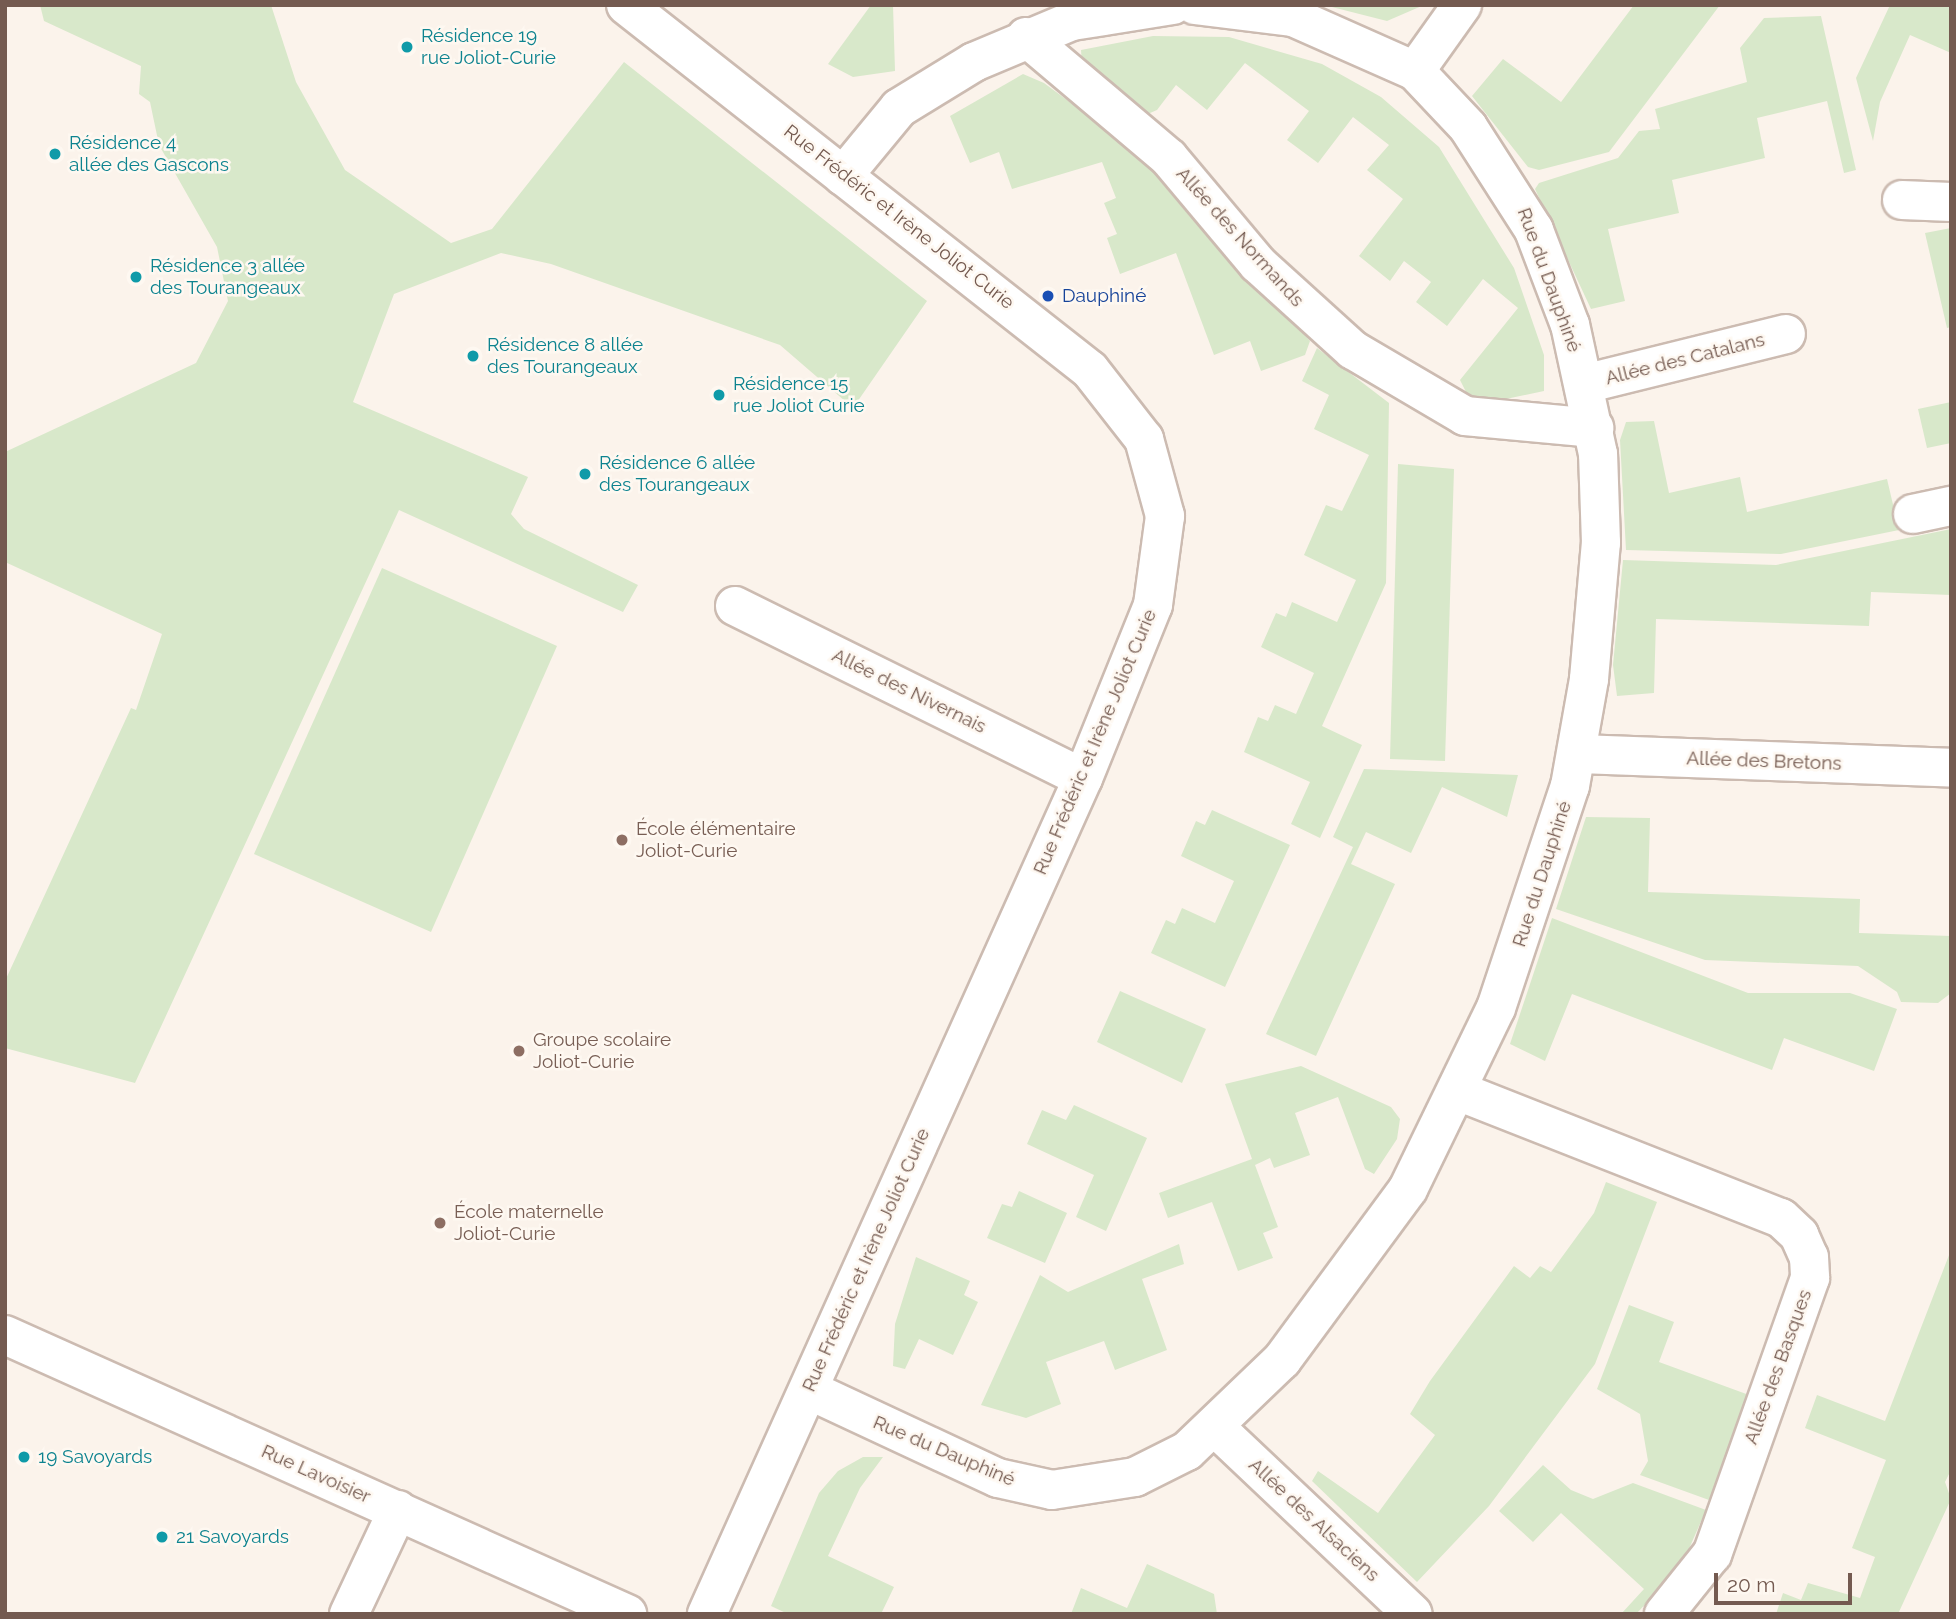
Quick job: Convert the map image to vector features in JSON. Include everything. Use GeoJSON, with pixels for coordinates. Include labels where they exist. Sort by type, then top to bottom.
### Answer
{"type":"FeatureCollection","features":[{"type":"Feature","properties":{"kind":"street","name":"Rue Frédéric et Irène Joliot Curie"},"geometry":{"type":"LineString","coordinates":[[626,5],[1090,370],[1144,439],[1165,516],[1163,561],[1153,605],[1083,778],[707,1614]]}},
{"type":"Feature","properties":{"kind":"street"},"geometry":{"type":"LineString","coordinates":[[843,176],[871,137],[920,91],[1026,37],[1110,8],[1173,5]]}},
{"type":"Feature","properties":{"kind":"street","name":"Rue du Dauphiné"},"geometry":{"type":"LineString","coordinates":[[809,1390],[998,1478],[1052,1490],[1135,1477],[1188,1451],[1282,1360],[1356,1266],[1408,1189],[1458,1091],[1523,933],[1578,754],[1601,543],[1594,428],[1570,325],[1515,192],[1468,127],[1415,71],[1293,17],[1195,5]]}},
{"type":"Feature","properties":{"kind":"street"},"geometry":{"type":"LineString","coordinates":[[1415,71],[1462,5]]}},
{"type":"Feature","properties":{"kind":"street","name":"Allée des Normands"},"geometry":{"type":"LineString","coordinates":[[1026,37],[1169,158],[1258,264],[1353,350],[1465,416],[1594,428]]}},
{"type":"Feature","properties":{"kind":"street"},"geometry":{"type":"LineString","coordinates":[[1902,200],[1951,202]]}},
{"type":"Feature","properties":{"kind":"street","name":"Allée des Catalans"},"geometry":{"type":"LineString","coordinates":[[1584,384],[1786,334]]}},
{"type":"Feature","properties":{"kind":"street"},"geometry":{"type":"LineString","coordinates":[[1913,514],[1951,506]]}},
{"type":"Feature","properties":{"kind":"street","name":"Allée des Nivernais"},"geometry":{"type":"LineString","coordinates":[[735,606],[1083,778]]}},
{"type":"Feature","properties":{"kind":"street","name":"Allée des Bretons"},"geometry":{"type":"LineString","coordinates":[[1578,754],[1951,768]]}},
{"type":"Feature","properties":{"kind":"street","name":"Allée des Basques"},"geometry":{"type":"LineString","coordinates":[[1458,1091],[1781,1218],[1799,1235],[1809,1258],[1810,1278],[1712,1554],[1669,1608]]}},
{"type":"Feature","properties":{"kind":"street","name":"Rue Lavoisier"},"geometry":{"type":"LineString","coordinates":[[5,1335],[627,1614]]}},
{"type":"Feature","properties":{"kind":"street","name":"Allée des Alsaciens"},"geometry":{"type":"LineString","coordinates":[[1215,1427],[1413,1614]]}},
{"type":"Feature","properties":{"kind":"street"},"geometry":{"type":"LineString","coordinates":[[349,1614],[398,1510]]}},
{"type":"Feature","properties":{"kind":"green space"},"geometry":{"type":"Polygon","coordinates":[[[40,5],[271,5],[296,82],[345,170],[451,243],[492,229],[624,62],[927,301],[853,408],[780,345],[551,264],[501,253],[394,294],[353,402],[528,477],[511,514],[524,529],[638,585],[623,612],[399,510],[135,1083],[5,1048],[5,981],[131,708],[136,710],[162,634],[5,562],[5,452],[196,363],[228,301],[217,247],[159,145],[150,102],[139,94],[141,66],[44,21],[40,5]]]}},
{"type":"Feature","properties":{"kind":"green space"},"geometry":{"type":"Polygon","coordinates":[[[871,5],[893,5],[895,71],[853,77],[828,64],[871,5]]]}},
{"type":"Feature","properties":{"kind":"green space"},"geometry":{"type":"Polygon","coordinates":[[[1324,5],[1424,5],[1387,21],[1324,5]]]}},
{"type":"Feature","properties":{"kind":"green space"},"geometry":{"type":"Polygon","coordinates":[[[1634,5],[1720,5],[1609,152],[1539,170],[1528,167],[1472,96],[1503,59],[1561,102],[1634,5]]]}},
{"type":"Feature","properties":{"kind":"green space"},"geometry":{"type":"Polygon","coordinates":[[[1890,5],[1951,5],[1951,53],[1910,35],[1880,102],[1873,141],[1856,78],[1890,5]]]}},
{"type":"Feature","properties":{"kind":"green space"},"geometry":{"type":"Polygon","coordinates":[[[1821,16],[1856,170],[1844,173],[1827,101],[1757,118],[1765,158],[1672,180],[1679,213],[1608,229],[1625,301],[1591,309],[1535,189],[1539,183],[1618,158],[1639,131],[1660,129],[1655,109],[1747,82],[1740,48],[1764,18],[1821,16]]]}},
{"type":"Feature","properties":{"kind":"green space"},"geometry":{"type":"Polygon","coordinates":[[[1153,36],[1229,37],[1322,64],[1381,97],[1439,147],[1514,268],[1544,355],[1544,391],[1501,400],[1468,396],[1460,380],[1518,308],[1483,279],[1447,326],[1416,302],[1431,282],[1404,261],[1390,281],[1359,256],[1403,199],[1367,170],[1389,145],[1353,117],[1318,163],[1287,140],[1309,111],[1245,63],[1207,110],[1176,85],[1157,110],[1143,116],[1082,65],[1081,50],[1153,36]]]}},
{"type":"Feature","properties":{"kind":"green space"},"geometry":{"type":"Polygon","coordinates":[[[1023,74],[1044,83],[1140,154],[1310,341],[1305,355],[1261,371],[1250,341],[1214,355],[1176,253],[1120,274],[1107,238],[1117,234],[1104,203],[1116,198],[1102,162],[1012,189],[999,152],[970,163],[950,116],[1023,74]]]}},
{"type":"Feature","properties":{"kind":"green space"},"geometry":{"type":"Polygon","coordinates":[[[1951,228],[1951,327],[1947,328],[1925,233],[1951,228]]]}},
{"type":"Feature","properties":{"kind":"green space"},"geometry":{"type":"Polygon","coordinates":[[[1317,348],[1389,403],[1386,583],[1322,726],[1362,745],[1320,838],[1291,824],[1310,782],[1244,752],[1258,717],[1268,721],[1275,705],[1296,714],[1314,673],[1261,647],[1276,613],[1286,617],[1292,602],[1337,622],[1356,580],[1304,555],[1326,505],[1342,511],[1369,455],[1314,429],[1329,395],[1302,381],[1317,348]]]}},
{"type":"Feature","properties":{"kind":"green space"},"geometry":{"type":"Polygon","coordinates":[[[1951,402],[1951,443],[1927,448],[1918,409],[1951,402]]]}},
{"type":"Feature","properties":{"kind":"green space"},"geometry":{"type":"Polygon","coordinates":[[[1654,421],[1669,493],[1740,477],[1747,512],[1887,479],[1899,530],[1781,554],[1626,550],[1620,440],[1626,422],[1654,421]]]}},
{"type":"Feature","properties":{"kind":"green space"},"geometry":{"type":"Polygon","coordinates":[[[1398,464],[1454,469],[1445,761],[1390,759],[1398,464]]]}},
{"type":"Feature","properties":{"kind":"green space"},"geometry":{"type":"Polygon","coordinates":[[[1951,529],[1951,595],[1871,592],[1869,626],[1656,619],[1654,693],[1617,696],[1613,665],[1623,560],[1776,565],[1951,529]]]}},
{"type":"Feature","properties":{"kind":"green space"},"geometry":{"type":"Polygon","coordinates":[[[382,568],[557,646],[431,932],[254,854],[382,568]]]}},
{"type":"Feature","properties":{"kind":"green space"},"geometry":{"type":"Polygon","coordinates":[[[1364,769],[1518,775],[1507,817],[1442,787],[1411,853],[1366,832],[1351,864],[1395,884],[1316,1056],[1266,1034],[1353,847],[1333,837],[1364,769]]]}},
{"type":"Feature","properties":{"kind":"green space"},"geometry":{"type":"Polygon","coordinates":[[[1212,810],[1290,845],[1225,987],[1151,953],[1166,920],[1175,924],[1182,908],[1215,923],[1234,881],[1181,856],[1196,821],[1205,825],[1212,810]]]}},
{"type":"Feature","properties":{"kind":"green space"},"geometry":{"type":"Polygon","coordinates":[[[1586,817],[1650,818],[1648,892],[1860,899],[1859,933],[1951,936],[1951,993],[1938,1003],[1901,1002],[1897,992],[1858,966],[1705,960],[1556,909],[1586,817]]]}},
{"type":"Feature","properties":{"kind":"green space"},"geometry":{"type":"Polygon","coordinates":[[[1552,918],[1748,993],[1850,993],[1897,1009],[1874,1071],[1784,1038],[1772,1070],[1572,994],[1545,1061],[1510,1044],[1552,918]]]}},
{"type":"Feature","properties":{"kind":"green space"},"geometry":{"type":"Polygon","coordinates":[[[1120,991],[1206,1029],[1182,1083],[1097,1042],[1120,991]]]}},
{"type":"Feature","properties":{"kind":"green space"},"geometry":{"type":"Polygon","coordinates":[[[1301,1066],[1391,1107],[1400,1119],[1397,1139],[1374,1174],[1365,1169],[1338,1097],[1295,1113],[1310,1155],[1274,1168],[1270,1158],[1255,1165],[1278,1227],[1263,1233],[1273,1258],[1238,1271],[1212,1202],[1168,1218],[1159,1193],[1252,1159],[1225,1084],[1301,1066]]]}},
{"type":"Feature","properties":{"kind":"green space"},"geometry":{"type":"Polygon","coordinates":[[[1074,1105],[1147,1138],[1106,1231],[1076,1217],[1094,1175],[1027,1144],[1042,1110],[1066,1120],[1074,1105]]]}},
{"type":"Feature","properties":{"kind":"green space"},"geometry":{"type":"Polygon","coordinates":[[[1606,1182],[1657,1202],[1595,1364],[1489,1506],[1417,1582],[1312,1481],[1318,1471],[1378,1513],[1435,1435],[1410,1414],[1430,1381],[1514,1266],[1530,1278],[1540,1266],[1551,1272],[1594,1213],[1606,1182]]]}},
{"type":"Feature","properties":{"kind":"green space"},"geometry":{"type":"Polygon","coordinates":[[[1019,1191],[1067,1213],[1045,1263],[987,1238],[1002,1204],[1012,1207],[1019,1191]]]}},
{"type":"Feature","properties":{"kind":"green space"},"geometry":{"type":"Polygon","coordinates":[[[1179,1244],[1184,1264],[1142,1279],[1167,1350],[1115,1370],[1104,1341],[1046,1362],[1061,1404],[1026,1418],[981,1405],[1040,1275],[1068,1292],[1179,1244]]]}},
{"type":"Feature","properties":{"kind":"green space"},"geometry":{"type":"Polygon","coordinates":[[[1951,1250],[1951,1470],[1945,1482],[1951,1499],[1898,1614],[1776,1614],[1783,1593],[1801,1600],[1808,1583],[1860,1598],[1875,1557],[1852,1548],[1886,1460],[1805,1428],[1817,1395],[1885,1421],[1951,1250]]]}},
{"type":"Feature","properties":{"kind":"green space"},"geometry":{"type":"Polygon","coordinates":[[[916,1257],[970,1281],[964,1295],[978,1302],[953,1355],[919,1339],[905,1369],[893,1366],[895,1324],[916,1257]]]}},
{"type":"Feature","properties":{"kind":"green space"},"geometry":{"type":"Polygon","coordinates":[[[1629,1305],[1674,1322],[1659,1362],[1749,1395],[1709,1500],[1640,1475],[1648,1461],[1640,1414],[1597,1389],[1629,1305]]]}},
{"type":"Feature","properties":{"kind":"green space"},"geometry":{"type":"Polygon","coordinates":[[[863,1457],[883,1457],[860,1488],[828,1556],[894,1587],[881,1614],[788,1614],[771,1606],[819,1493],[838,1471],[863,1457]]]}},
{"type":"Feature","properties":{"kind":"green space"},"geometry":{"type":"Polygon","coordinates":[[[1543,1465],[1571,1490],[1593,1499],[1633,1483],[1706,1510],[1681,1567],[1636,1614],[1621,1614],[1644,1589],[1561,1513],[1533,1542],[1499,1511],[1543,1465]]]}},
{"type":"Feature","properties":{"kind":"green space"},"geometry":{"type":"Polygon","coordinates":[[[1147,1564],[1214,1594],[1217,1614],[1071,1614],[1081,1588],[1127,1608],[1147,1564]]]}},
{"type":"Feature","properties":{"kind":"place","name":"Résidence 19 rue Joliot-Curie"},"geometry":{"type":"Point","coordinates":[407,47]}},
{"type":"Feature","properties":{"kind":"place","name":"Résidence 4 allée des Gascons"},"geometry":{"type":"Point","coordinates":[55,154]}},
{"type":"Feature","properties":{"kind":"place","name":"Résidence 3 allée des Tourangeaux"},"geometry":{"type":"Point","coordinates":[136,277]}},
{"type":"Feature","properties":{"kind":"place","name":"Dauphiné"},"geometry":{"type":"Point","coordinates":[1048,296]}},
{"type":"Feature","properties":{"kind":"place","name":"Résidence 8 allée des Tourangeaux"},"geometry":{"type":"Point","coordinates":[473,356]}},
{"type":"Feature","properties":{"kind":"place","name":"Résidence 15 rue Joliot Curie"},"geometry":{"type":"Point","coordinates":[719,395]}},
{"type":"Feature","properties":{"kind":"place","name":"Résidence 6 allée des Tourangeaux"},"geometry":{"type":"Point","coordinates":[585,474]}},
{"type":"Feature","properties":{"kind":"place","name":"École élémentaire Joliot-Curie"},"geometry":{"type":"Point","coordinates":[622,840]}},
{"type":"Feature","properties":{"kind":"place","name":"Groupe scolaire Joliot-Curie"},"geometry":{"type":"Point","coordinates":[519,1051]}},
{"type":"Feature","properties":{"kind":"place","name":"École maternelle Joliot-Curie"},"geometry":{"type":"Point","coordinates":[440,1223]}},
{"type":"Feature","properties":{"kind":"place","name":"19 Savoyards"},"geometry":{"type":"Point","coordinates":[24,1457]}},
{"type":"Feature","properties":{"kind":"place","name":"21 Savoyards"},"geometry":{"type":"Point","coordinates":[162,1537]}}]}
